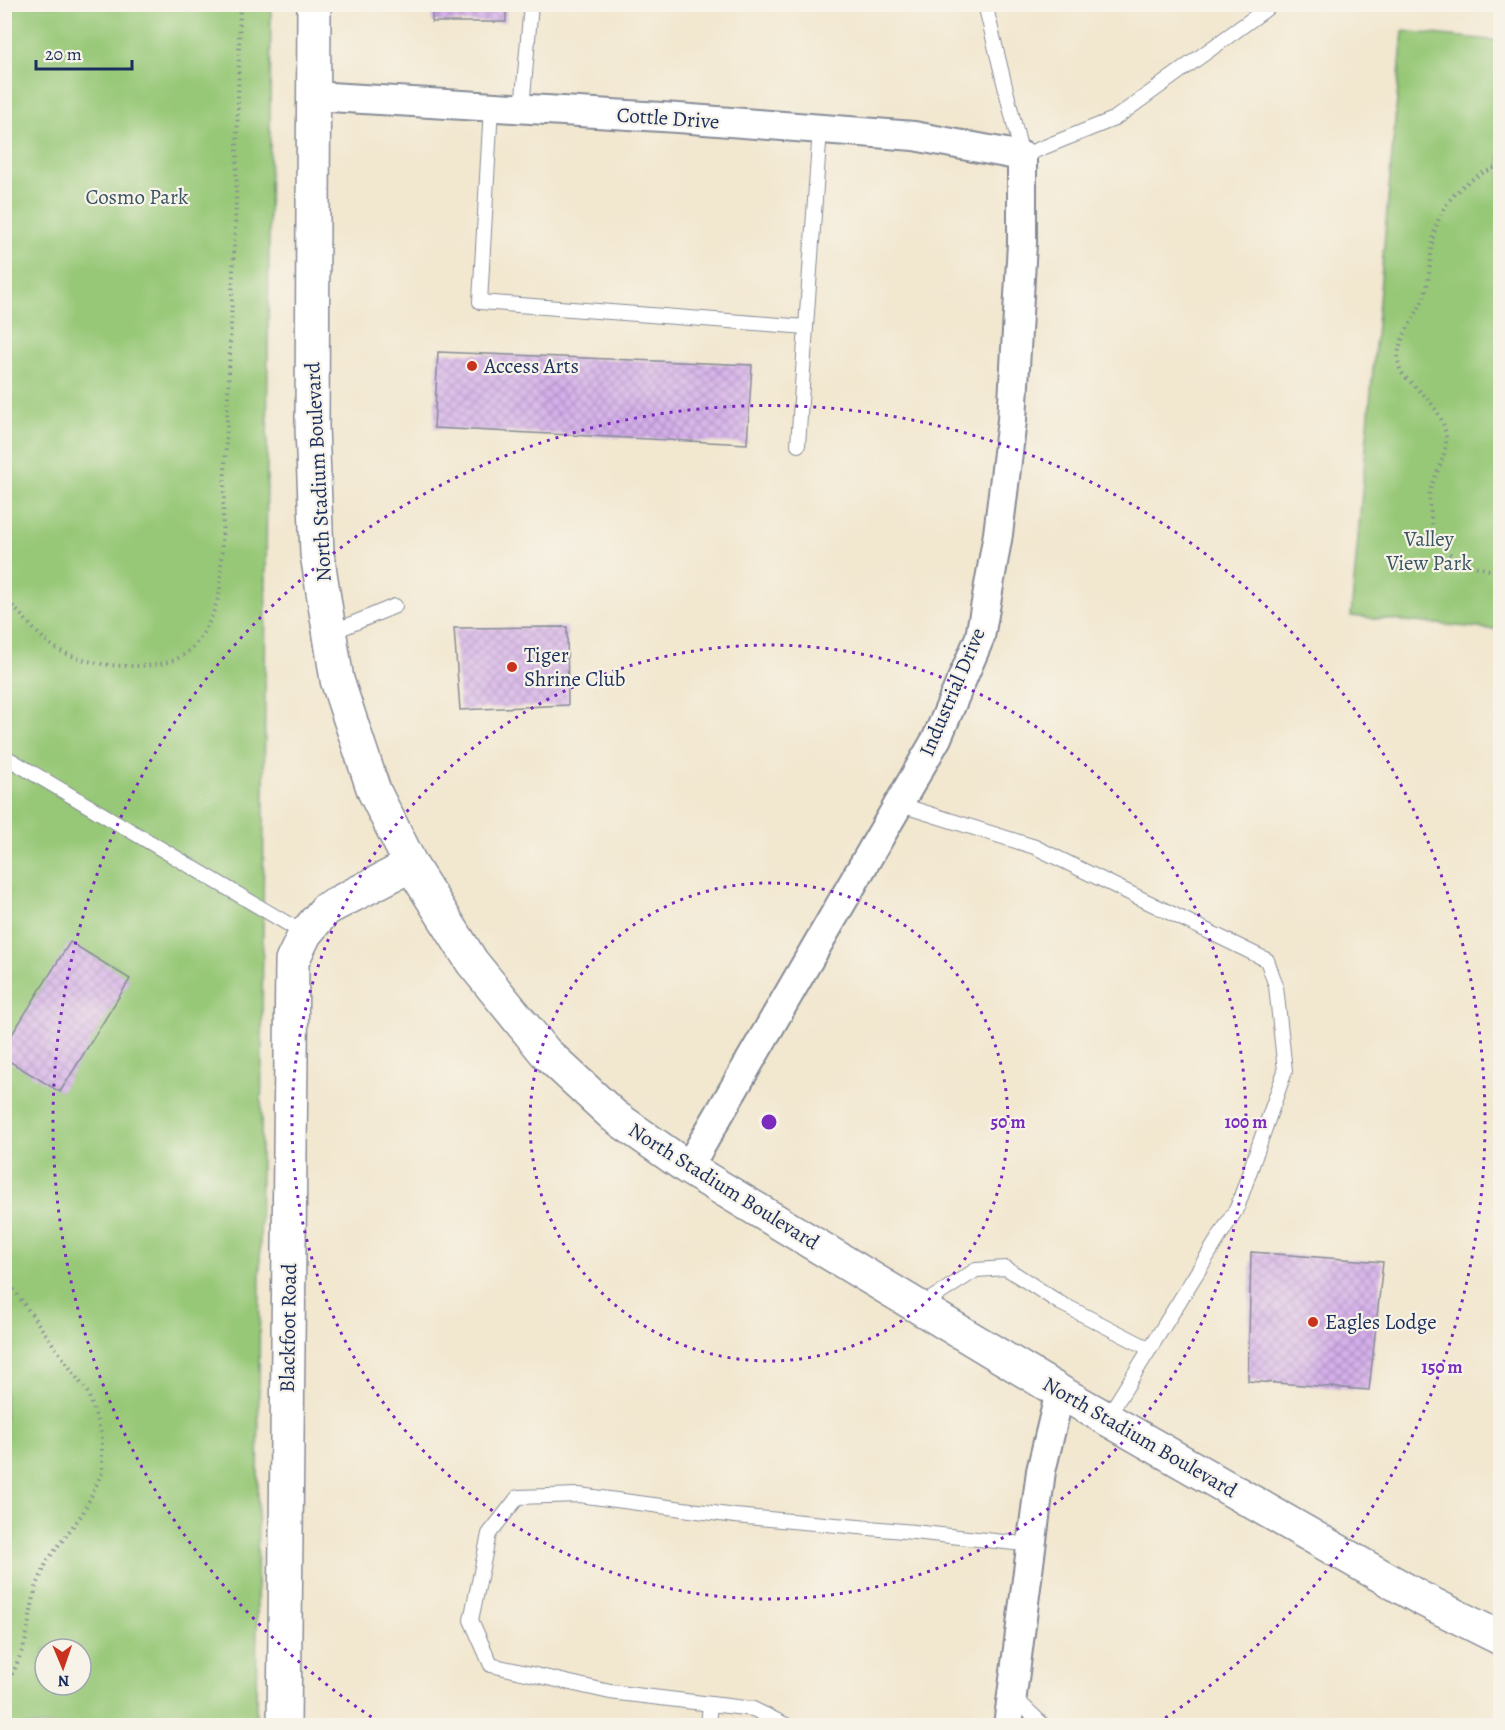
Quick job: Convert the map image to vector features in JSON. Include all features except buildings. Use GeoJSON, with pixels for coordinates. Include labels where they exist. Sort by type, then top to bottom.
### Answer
{"type":"FeatureCollection","features":[{"type":"Feature","properties":{"kind":"main road","name":"North Stadium Boulevard"},"geometry":{"type":"LineString","coordinates":[[314,4],[312,427],[317,554],[337,680],[374,791],[411,865],[472,962],[544,1052],[614,1116],[688,1168],[1060,1392],[1420,1598],[1500,1638]]}},
{"type":"Feature","properties":{"kind":"main road","name":"Blackfoot Road"},"geometry":{"type":"LineString","coordinates":[[284,1725],[292,961],[305,934],[326,909],[411,865]]}},
{"type":"Feature","properties":{"kind":"street","name":"Cottle Drive"},"geometry":{"type":"LineString","coordinates":[[313,96],[914,136],[1022,156]]}},
{"type":"Feature","properties":{"kind":"street","name":"Industrial Drive"},"geometry":{"type":"LineString","coordinates":[[688,1168],[937,738],[980,637],[998,534],[1012,420],[1023,243],[1022,156]]}},
{"type":"Feature","properties":{"kind":"street"},"geometry":{"type":"LineString","coordinates":[[1008,1725],[1041,1471],[1060,1392]]}},
{"type":"Feature","properties":{"kind":"lane"},"geometry":{"type":"LineString","coordinates":[[522,109],[531,4]]}},
{"type":"Feature","properties":{"kind":"lane"},"geometry":{"type":"LineString","coordinates":[[985,4],[1022,156],[1114,119],[1273,4]]}},
{"type":"Feature","properties":{"kind":"lane"},"geometry":{"type":"LineString","coordinates":[[491,107],[480,303],[806,327]]}},
{"type":"Feature","properties":{"kind":"lane"},"geometry":{"type":"LineString","coordinates":[[798,445],[820,129]]}},
{"type":"Feature","properties":{"kind":"lane"},"geometry":{"type":"LineString","coordinates":[[330,633],[395,606]]}},
{"type":"Feature","properties":{"kind":"lane"},"geometry":{"type":"LineString","coordinates":[[4,756],[305,934]]}},
{"type":"Feature","properties":{"kind":"lane"},"geometry":{"type":"LineString","coordinates":[[898,804],[1035,847],[1267,960],[1276,986],[1285,1071],[1237,1208],[1107,1418]]}},
{"type":"Feature","properties":{"kind":"lane"},"geometry":{"type":"LineString","coordinates":[[919,1307],[976,1270],[1006,1268],[1059,1303],[1150,1349]]}},
{"type":"Feature","properties":{"kind":"lane"},"geometry":{"type":"LineString","coordinates":[[788,1725],[753,1709],[610,1692],[491,1665],[471,1620],[489,1533],[518,1497],[579,1495],[735,1516],[1032,1545]]}},
{"type":"Feature","properties":{"kind":"lane"},"geometry":{"type":"LineString","coordinates":[[1012,1696],[1044,1725]]}},
{"type":"Feature","properties":{"kind":"lane"},"geometry":{"type":"LineString","coordinates":[[708,1725],[710,1704]]}},
{"type":"Feature","properties":{"kind":"path"},"geometry":{"type":"LineString","coordinates":[[4,598],[60,651],[92,662],[120,666],[152,666],[171,662],[190,649],[215,612],[220,591],[235,211],[240,4]]}},
{"type":"Feature","properties":{"kind":"path"},"geometry":{"type":"LineString","coordinates":[[1500,166],[1481,172],[1462,185],[1444,208],[1435,229],[1430,279],[1398,355],[1400,369],[1432,404],[1445,430],[1445,453],[1429,493],[1433,533],[1439,544],[1462,562],[1500,572]]}},
{"type":"Feature","properties":{"kind":"path"},"geometry":{"type":"LineString","coordinates":[[4,1282],[14,1290],[88,1393],[102,1435],[102,1473],[82,1513],[47,1561],[35,1590],[25,1643],[13,1673],[4,1682]]}},
{"type":"Feature","properties":{"kind":"green space","name":"Cosmo Park"},"geometry":{"type":"Polygon","coordinates":[[[5,5],[271,5],[256,1725],[5,1726],[5,5]]]}},
{"type":"Feature","properties":{"kind":"green space","name":"Valley View Park"},"geometry":{"type":"Polygon","coordinates":[[[1403,31],[1500,41],[1500,630],[1351,616],[1403,31]]]}},
{"type":"Feature","properties":{"kind":"place","name":"Access Arts"},"geometry":{"type":"Point","coordinates":[472,366]}},
{"type":"Feature","properties":{"kind":"place","name":"Tiger Shrine Club"},"geometry":{"type":"Point","coordinates":[512,667]}},
{"type":"Feature","properties":{"kind":"place","name":"Eagles Lodge"},"geometry":{"type":"Point","coordinates":[1313,1322]}}]}
